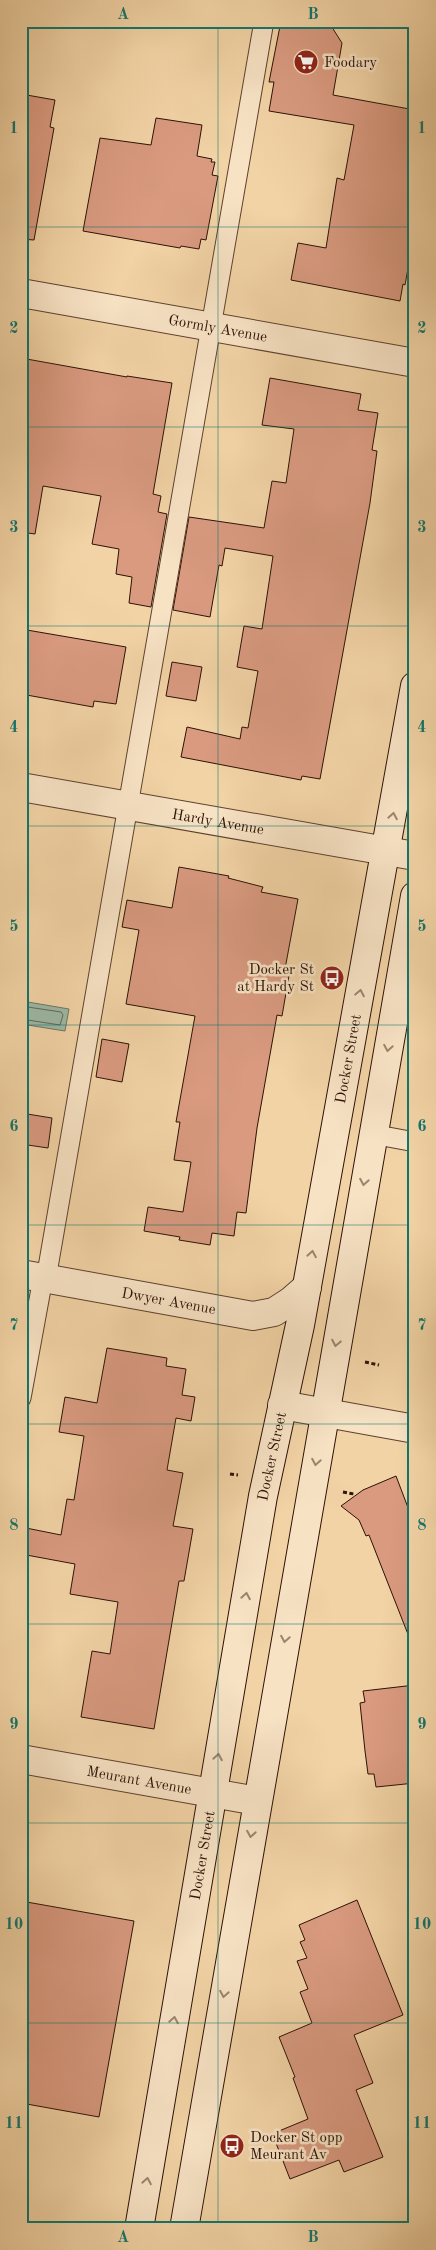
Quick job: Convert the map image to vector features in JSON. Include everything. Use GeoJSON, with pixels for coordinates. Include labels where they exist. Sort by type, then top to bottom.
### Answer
{"type":"FeatureCollection","features":[{"type":"Feature","properties":{"kind":"main road","name":"Gormly Avenue"},"geometry":{"type":"LineString","coordinates":[[21,292],[415,363]]}},
{"type":"Feature","properties":{"kind":"main road","name":"Docker Street"},"geometry":{"type":"LineString","coordinates":[[139,2229],[261,1505],[306,1287],[387,850],[415,686]]}},
{"type":"Feature","properties":{"kind":"main road","name":"Hardy Avenue"},"geometry":{"type":"LineString","coordinates":[[21,787],[415,856]]}},
{"type":"Feature","properties":{"kind":"main road"},"geometry":{"type":"LineString","coordinates":[[184,2229],[372,1134],[415,896]]}},
{"type":"Feature","properties":{"kind":"main road","name":"Dwyer Avenue"},"geometry":{"type":"LineString","coordinates":[[37,1277],[253,1316],[274,1312],[291,1301],[306,1287]]}},
{"type":"Feature","properties":{"kind":"main road"},"geometry":{"type":"LineString","coordinates":[[282,1405],[415,1429]]}},
{"type":"Feature","properties":{"kind":"main road","name":"Meurant Avenue"},"geometry":{"type":"LineString","coordinates":[[21,1759],[257,1801]]}},
{"type":"Feature","properties":{"kind":"lane"},"geometry":{"type":"LineString","coordinates":[[21,1398],[37,1277],[128,805],[264,21]]}},
{"type":"Feature","properties":{"kind":"lane"},"geometry":{"type":"LineString","coordinates":[[372,1134],[415,1142]]}},
{"type":"Feature","properties":{"kind":"path"},"geometry":{"type":"LineString","coordinates":[[364,1362],[379,1365]]}},
{"type":"Feature","properties":{"kind":"path"},"geometry":{"type":"LineString","coordinates":[[340,1492],[354,1494]]}},
{"type":"Feature","properties":{"kind":"water"},"geometry":{"type":"Polygon","coordinates":[[[22,1001],[69,1009],[65,1031],[21,1024],[22,1001]]]}},
{"type":"Feature","properties":{"kind":"building"},"geometry":{"type":"Polygon","coordinates":[[[281,21],[328,21],[342,43],[333,95],[415,110],[415,252],[411,252],[400,301],[291,280],[298,243],[326,248],[337,178],[344,180],[354,125],[269,111],[274,82],[269,82],[281,21]]]}},
{"type":"Feature","properties":{"kind":"building"},"geometry":{"type":"Polygon","coordinates":[[[21,94],[55,100],[50,127],[54,128],[34,240],[21,239],[21,94]]]}},
{"type":"Feature","properties":{"kind":"building"},"geometry":{"type":"Polygon","coordinates":[[[156,118],[202,125],[197,156],[212,159],[211,162],[215,162],[212,175],[218,176],[206,240],[201,239],[199,249],[181,246],[180,248],[83,231],[100,138],[151,145],[156,118]]]}},
{"type":"Feature","properties":{"kind":"building"},"geometry":{"type":"Polygon","coordinates":[[[21,358],[172,383],[153,494],[161,496],[158,512],[167,514],[151,607],[129,603],[132,577],[116,574],[119,549],[92,544],[101,496],[43,486],[35,534],[21,532],[21,358]]]}},
{"type":"Feature","properties":{"kind":"building"},"geometry":{"type":"Polygon","coordinates":[[[270,378],[361,394],[358,410],[378,413],[372,450],[377,451],[370,503],[320,779],[302,776],[301,780],[181,757],[187,727],[240,739],[242,727],[248,728],[258,671],[237,667],[244,626],[262,629],[273,556],[225,548],[222,566],[219,565],[210,617],[173,610],[189,517],[264,528],[272,481],[286,483],[294,429],[262,425],[270,378]]]}},
{"type":"Feature","properties":{"kind":"building"},"geometry":{"type":"Polygon","coordinates":[[[21,629],[126,647],[116,704],[94,701],[93,707],[21,694],[21,629]]]}},
{"type":"Feature","properties":{"kind":"building"},"geometry":{"type":"Polygon","coordinates":[[[172,662],[202,667],[196,701],[166,696],[172,662]]]}},
{"type":"Feature","properties":{"kind":"building"},"geometry":{"type":"Polygon","coordinates":[[[179,867],[229,876],[228,878],[263,887],[261,892],[298,899],[285,969],[290,970],[282,1016],[277,1015],[257,1128],[246,1213],[237,1212],[234,1236],[212,1233],[210,1245],[179,1240],[180,1237],[144,1231],[148,1207],[183,1212],[191,1162],[174,1160],[180,1122],[176,1122],[195,1016],[126,1004],[139,930],[122,927],[127,900],[172,908],[179,867]]]}},
{"type":"Feature","properties":{"kind":"building"},"geometry":{"type":"Polygon","coordinates":[[[102,1039],[129,1044],[122,1082],[96,1077],[102,1039]]]}},
{"type":"Feature","properties":{"kind":"building"},"geometry":{"type":"Polygon","coordinates":[[[21,1113],[52,1118],[48,1148],[21,1144],[21,1113]]]}},
{"type":"Feature","properties":{"kind":"building"},"geometry":{"type":"Polygon","coordinates":[[[107,1348],[167,1358],[166,1366],[186,1369],[182,1395],[195,1397],[191,1421],[176,1418],[167,1470],[183,1473],[173,1526],[193,1529],[184,1581],[179,1581],[154,1729],[81,1717],[92,1651],[110,1654],[118,1602],[70,1594],[75,1564],[21,1554],[21,1527],[61,1535],[67,1499],[74,1500],[84,1436],[59,1432],[65,1397],[97,1403],[107,1348]]]}},
{"type":"Feature","properties":{"kind":"building"},"geometry":{"type":"Polygon","coordinates":[[[396,1476],[415,1526],[413,1647],[369,1535],[366,1536],[359,1520],[341,1506],[363,1490],[396,1476]]]}},
{"type":"Feature","properties":{"kind":"building"},"geometry":{"type":"Polygon","coordinates":[[[415,1685],[415,1783],[376,1787],[374,1774],[368,1774],[360,1703],[365,1702],[363,1691],[415,1685]]]}},
{"type":"Feature","properties":{"kind":"building"},"geometry":{"type":"Polygon","coordinates":[[[357,1900],[403,2015],[354,2035],[373,2083],[356,2090],[383,2157],[344,2172],[339,2160],[290,2179],[274,2138],[280,2135],[279,2131],[308,2119],[293,2078],[295,2077],[279,2037],[312,2023],[300,1992],[308,1989],[297,1961],[307,1958],[300,1942],[305,1940],[299,1925],[357,1900]]]}},
{"type":"Feature","properties":{"kind":"building"},"geometry":{"type":"Polygon","coordinates":[[[21,1901],[134,1921],[99,2117],[21,2103],[21,1901]]]}},
{"type":"Feature","properties":{"kind":"place","name":"Foodary"},"geometry":{"type":"Point","coordinates":[306,62]}},
{"type":"Feature","properties":{"kind":"place","name":"Docker St at Hardy St"},"geometry":{"type":"Point","coordinates":[332,978]}},
{"type":"Feature","properties":{"kind":"place","name":"Docker St opp Meurant Av"},"geometry":{"type":"Point","coordinates":[232,2146]}}]}
